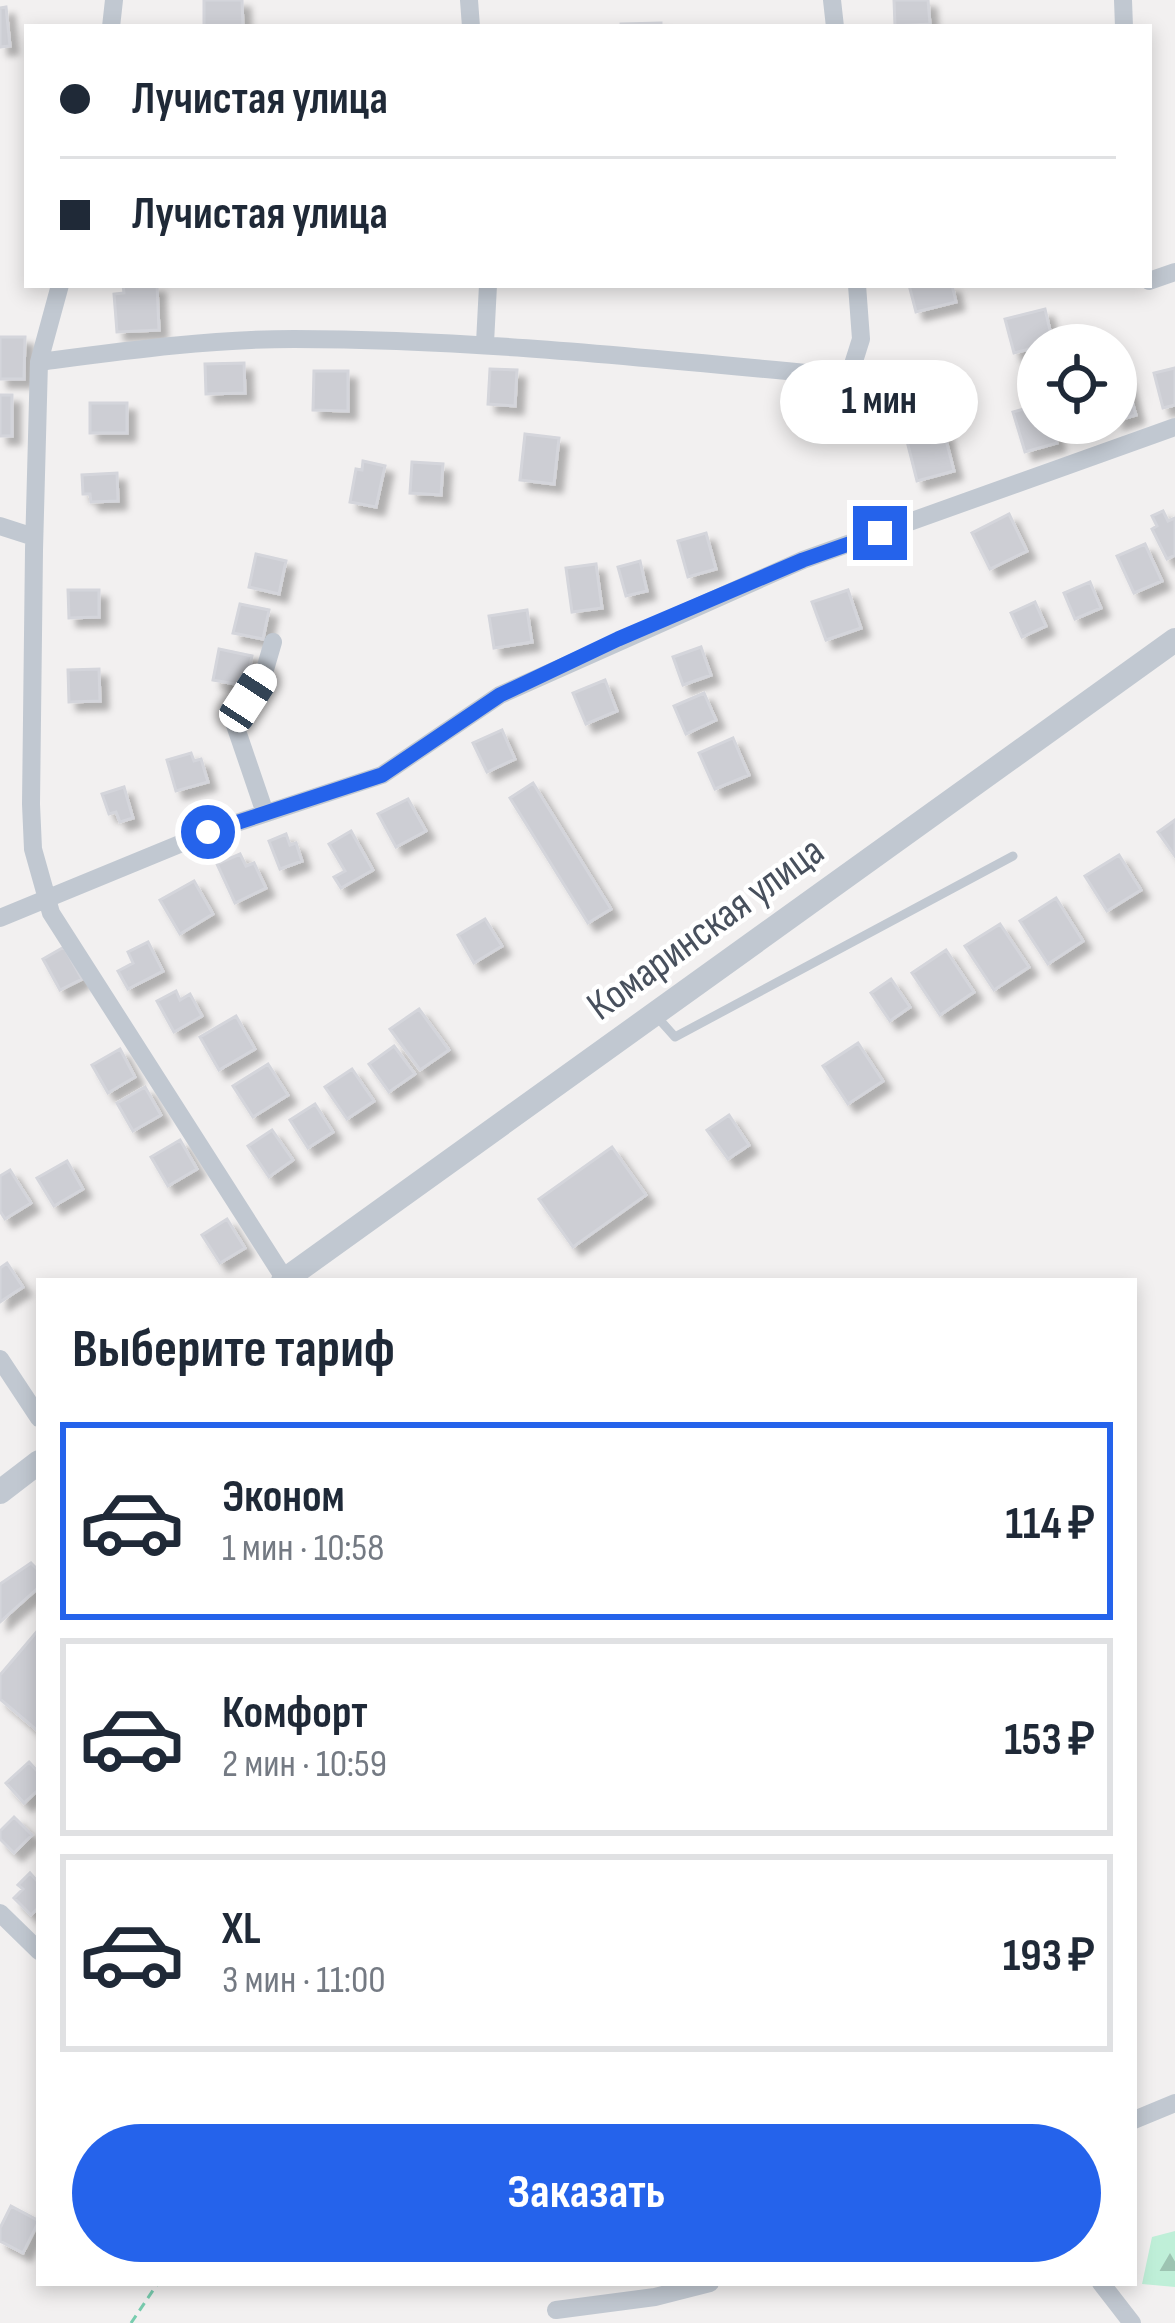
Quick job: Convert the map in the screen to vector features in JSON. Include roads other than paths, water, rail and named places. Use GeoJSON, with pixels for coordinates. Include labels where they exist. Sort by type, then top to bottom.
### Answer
{"type":"FeatureCollection","features":[{"type":"Feature","properties":{"kind":"street"},"geometry":{"type":"LineString","coordinates":[[59,288],[39,362],[33,849],[46,902],[283,1278]]}},
{"type":"Feature","properties":{"kind":"street"},"geometry":{"type":"LineString","coordinates":[[485,343],[488,288]]}},
{"type":"Feature","properties":{"kind":"street"},"geometry":{"type":"LineString","coordinates":[[39,362],[159,347],[289,339],[485,343],[849,377],[861,339],[857,288]]}},
{"type":"Feature","properties":{"kind":"street"},"geometry":{"type":"LineString","coordinates":[[0,918],[208,832],[382,775],[500,695],[782,568],[1175,427]]}},
{"type":"Feature","properties":{"kind":"street"},"geometry":{"type":"LineString","coordinates":[[0,526],[34,537]]}},
{"type":"Feature","properties":{"kind":"street","name":"Комаринская улица"},"geometry":{"type":"LineString","coordinates":[[289,1278],[1175,640]]}},
{"type":"Feature","properties":{"kind":"street"},"geometry":{"type":"LineString","coordinates":[[265,813],[233,719],[264,673],[273,642]]}},
{"type":"Feature","properties":{"kind":"street"},"geometry":{"type":"LineString","coordinates":[[0,1359],[36,1413]]}},
{"type":"Feature","properties":{"kind":"street"},"geometry":{"type":"LineString","coordinates":[[0,1492],[36,1464]]}},
{"type":"Feature","properties":{"kind":"street"},"geometry":{"type":"LineString","coordinates":[[0,1913],[36,1948]]}},
{"type":"Feature","properties":{"kind":"street"},"geometry":{"type":"LineString","coordinates":[[1137,2119],[1175,2103]]}},
{"type":"Feature","properties":{"kind":"street"},"geometry":{"type":"LineString","coordinates":[[556,2310],[655,2297],[698,2286]]}},
{"type":"Feature","properties":{"kind":"street"},"geometry":{"type":"LineString","coordinates":[[1103,2286],[1132,2323]]}},
{"type":"Feature","properties":{"kind":"lane"},"geometry":{"type":"LineString","coordinates":[[654,1014],[675,1037],[1012,856]]}}]}
